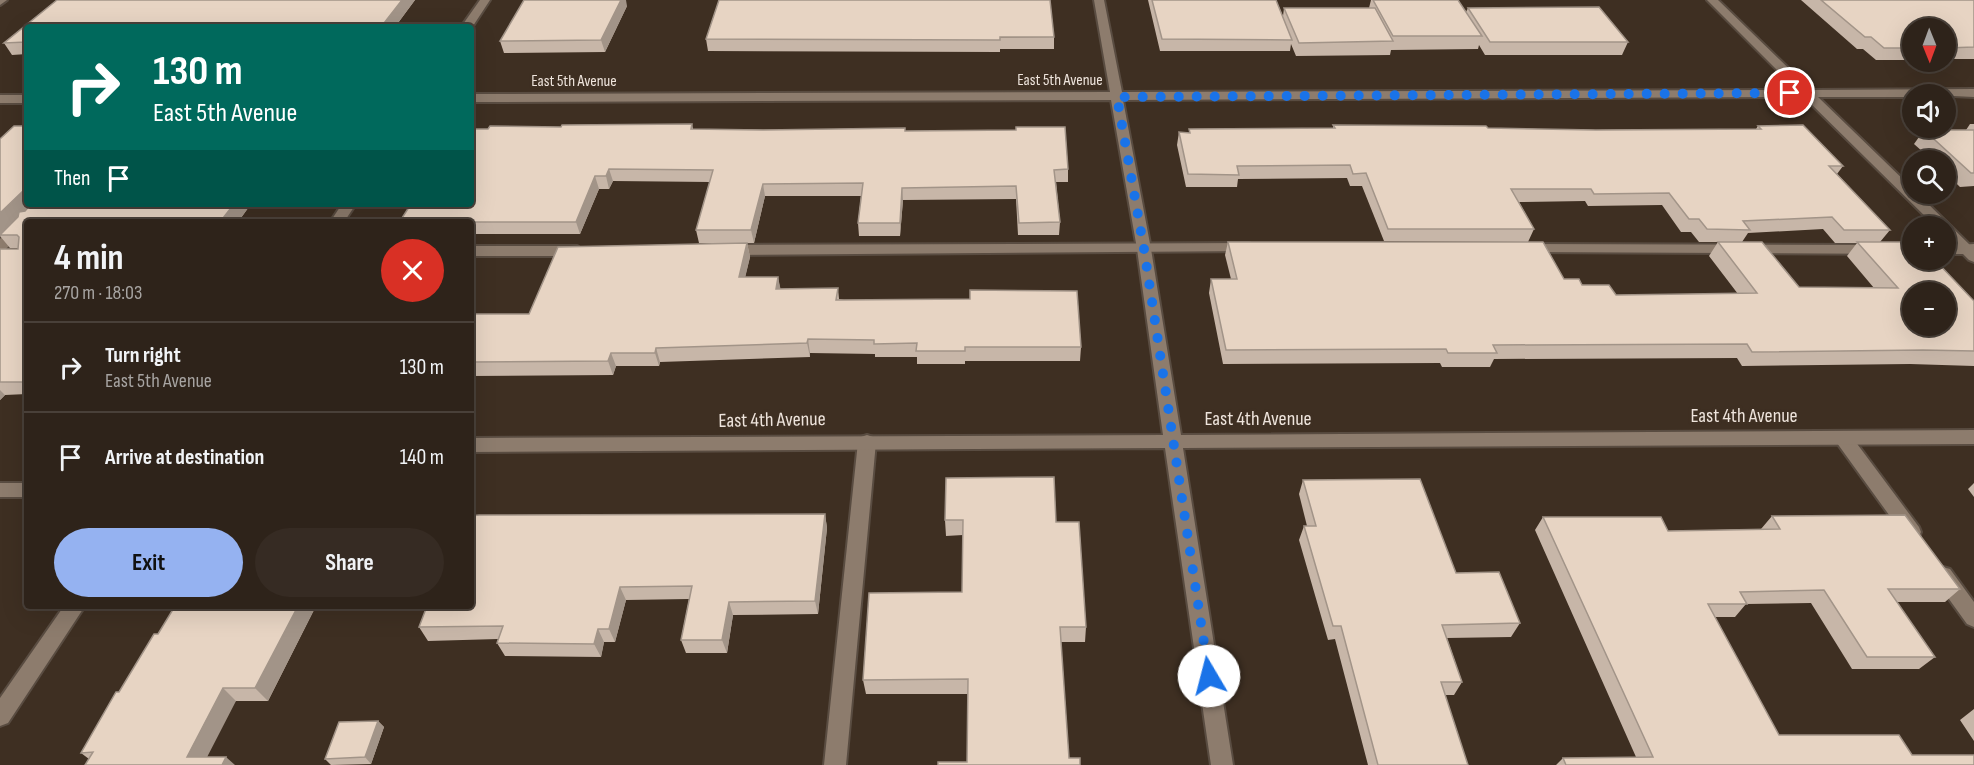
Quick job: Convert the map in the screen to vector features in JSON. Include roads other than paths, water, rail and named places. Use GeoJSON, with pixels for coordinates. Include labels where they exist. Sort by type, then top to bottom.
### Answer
{"type":"FeatureCollection","features":[{"type":"Feature","properties":{"kind":"street"},"geometry":{"type":"LineString","coordinates":[[469,24],[485,0]]}},
{"type":"Feature","properties":{"kind":"street"},"geometry":{"type":"LineString","coordinates":[[1099,0],[1144,249],[1222,765]]}},
{"type":"Feature","properties":{"kind":"street"},"geometry":{"type":"LineString","coordinates":[[1712,0],[1932,216]]}},
{"type":"Feature","properties":{"kind":"street","name":"East 5th Avenue"},"geometry":{"type":"LineString","coordinates":[[474,98],[1974,93]]}},
{"type":"Feature","properties":{"kind":"street"},"geometry":{"type":"LineString","coordinates":[[0,99],[24,99]]}},
{"type":"Feature","properties":{"kind":"street"},"geometry":{"type":"LineString","coordinates":[[30,219],[40,207]]}},
{"type":"Feature","properties":{"kind":"street"},"geometry":{"type":"LineString","coordinates":[[3,252],[24,227]]}},
{"type":"Feature","properties":{"kind":"street"},"geometry":{"type":"LineString","coordinates":[[1956,239],[1971,252]]}},
{"type":"Feature","properties":{"kind":"street"},"geometry":{"type":"LineString","coordinates":[[719,250],[1267,248]]}},
{"type":"Feature","properties":{"kind":"street"},"geometry":{"type":"LineString","coordinates":[[1506,249],[1902,249]]}},
{"type":"Feature","properties":{"kind":"street"},"geometry":{"type":"LineString","coordinates":[[1956,250],[1971,252]]}},
{"type":"Feature","properties":{"kind":"street"},"geometry":{"type":"LineString","coordinates":[[474,251],[589,251]]}},
{"type":"Feature","properties":{"kind":"street","name":"East 4th Avenue"},"geometry":{"type":"LineString","coordinates":[[474,445],[1974,437]]}},
{"type":"Feature","properties":{"kind":"street"},"geometry":{"type":"LineString","coordinates":[[1843,438],[1920,543]]}},
{"type":"Feature","properties":{"kind":"street"},"geometry":{"type":"LineString","coordinates":[[835,765],[867,442]]}},
{"type":"Feature","properties":{"kind":"street"},"geometry":{"type":"LineString","coordinates":[[0,490],[24,489]]}},
{"type":"Feature","properties":{"kind":"street"},"geometry":{"type":"LineString","coordinates":[[1933,562],[1974,618]]}},
{"type":"Feature","properties":{"kind":"street"},"geometry":{"type":"LineString","coordinates":[[0,716],[73,609]]}}]}
